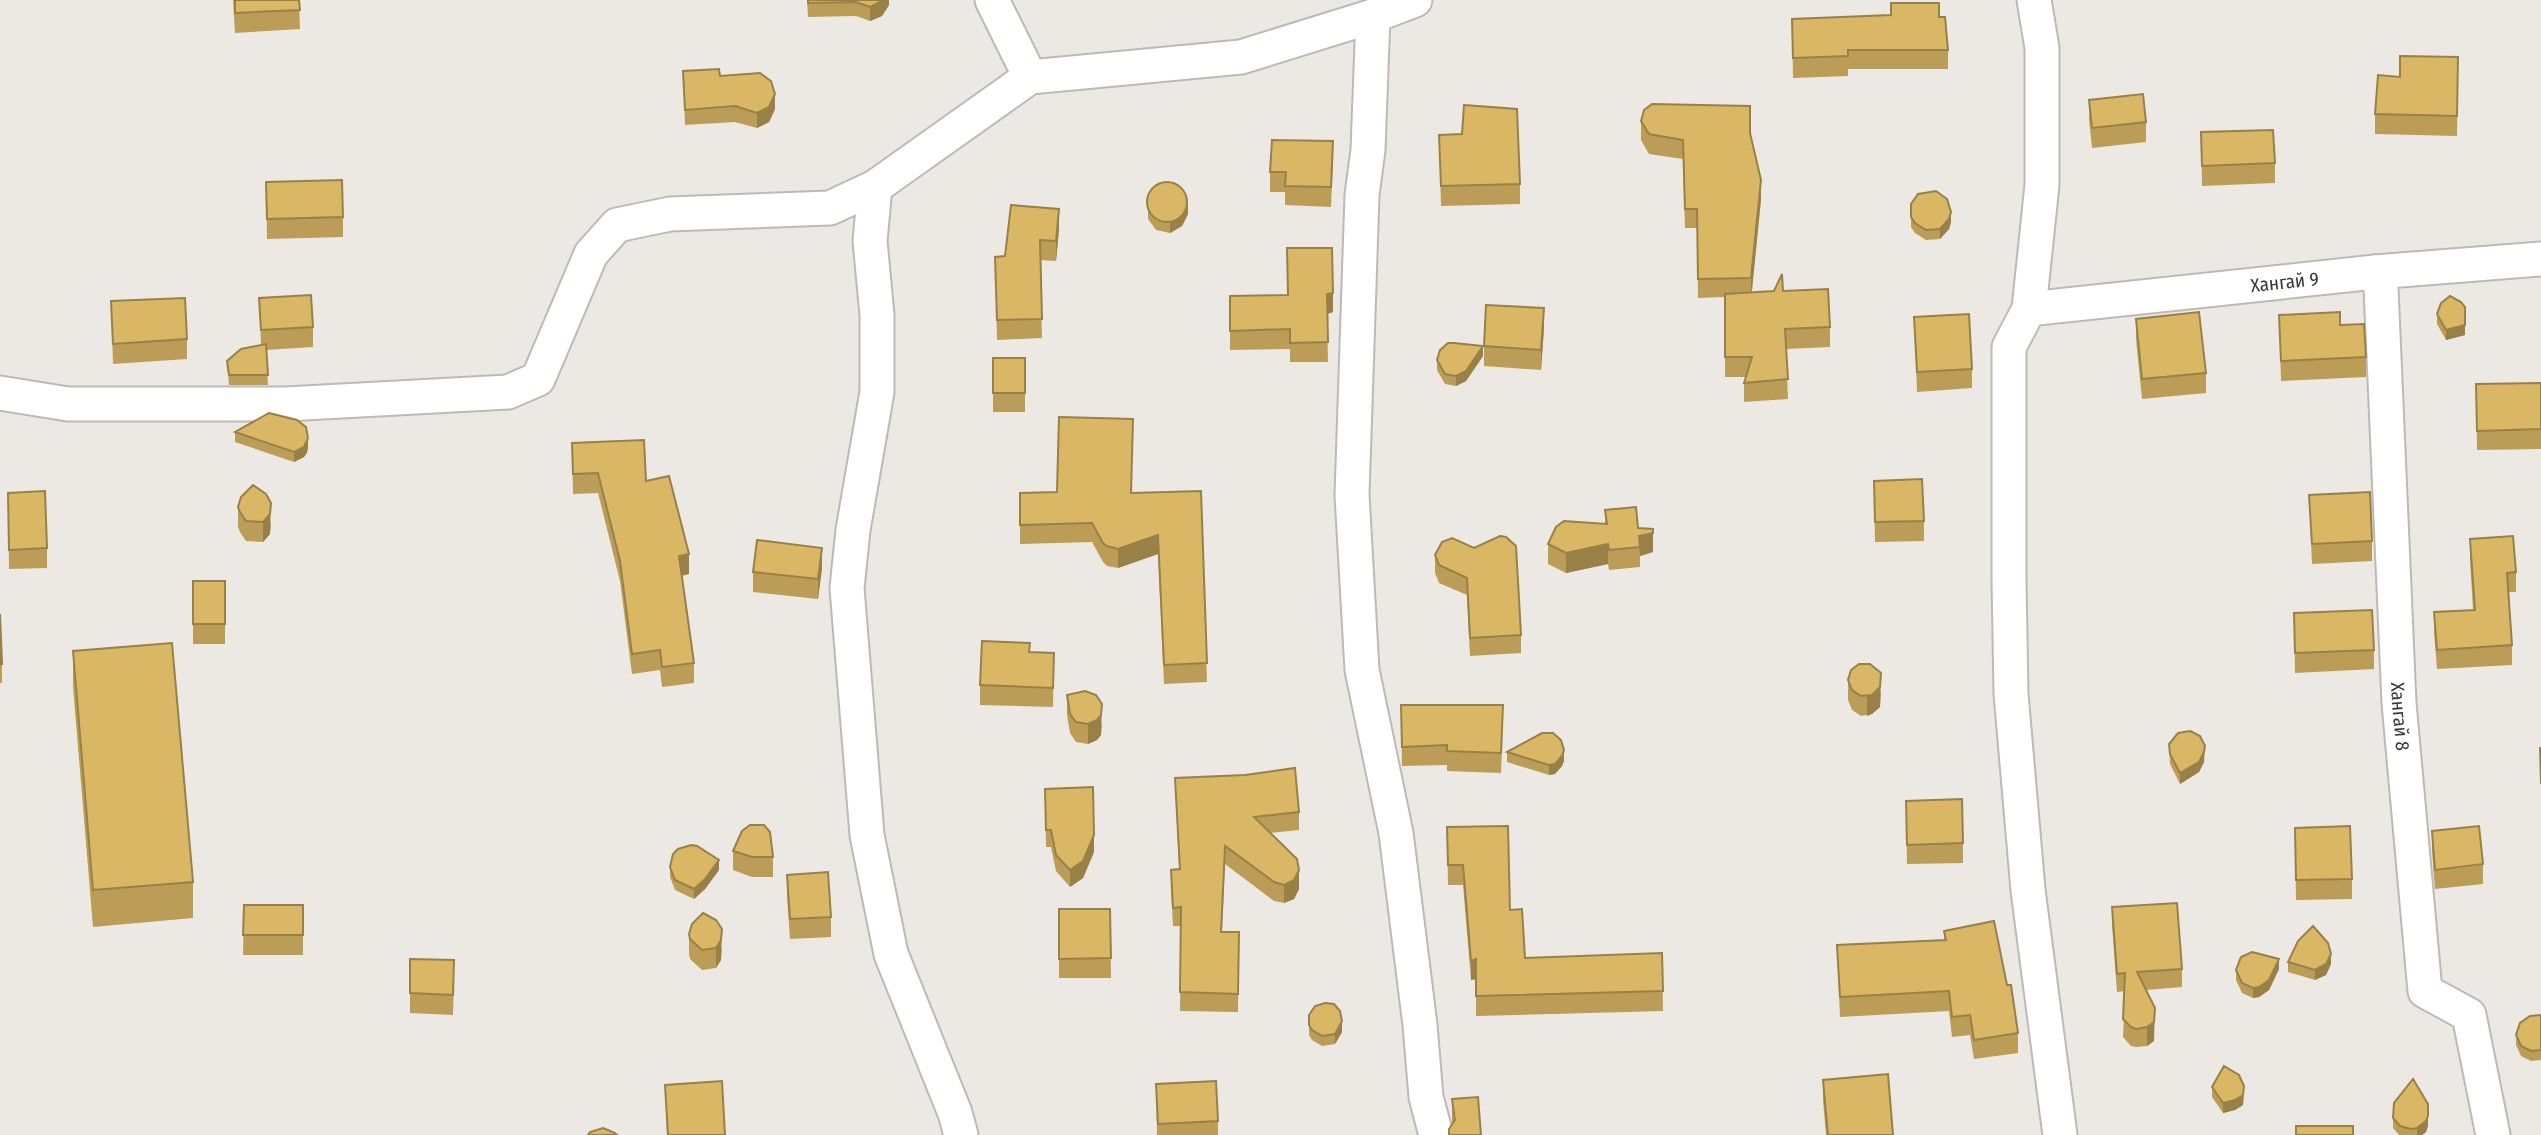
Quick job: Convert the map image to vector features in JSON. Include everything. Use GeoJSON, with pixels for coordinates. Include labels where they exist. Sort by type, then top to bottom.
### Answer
{"type":"FeatureCollection","features":[{"type":"Feature","properties":{"kind":"street"},"geometry":{"type":"LineString","coordinates":[[992,0],[1030,77]]}},
{"type":"Feature","properties":{"kind":"street"},"geometry":{"type":"LineString","coordinates":[[0,393],[68,404],[286,404],[508,392],[538,379],[591,254],[617,225],[670,214],[830,208],[875,187],[1030,77],[1241,57],[1373,16],[1415,0]]}},
{"type":"Feature","properties":{"kind":"street"},"geometry":{"type":"LineString","coordinates":[[2034,0],[2042,48],[2042,185],[2028,309],[2009,347],[2008,580],[2011,694],[2028,890],[2060,1135]]}},
{"type":"Feature","properties":{"kind":"street"},"geometry":{"type":"LineString","coordinates":[[1373,16],[1368,150],[1363,195],[1352,495],[1362,670],[1396,833],[1420,1025],[1426,1097],[1436,1135]]}},
{"type":"Feature","properties":{"kind":"street"},"geometry":{"type":"LineString","coordinates":[[875,187],[870,241],[877,315],[877,392],[853,530],[846,589],[867,835],[891,954],[955,1113],[961,1135]]}},
{"type":"Feature","properties":{"kind":"street","name":"Хангай 9"},"geometry":{"type":"LineString","coordinates":[[2028,309],[2375,272],[2541,259]]}},
{"type":"Feature","properties":{"kind":"street","name":"Хангай 8"},"geometry":{"type":"LineString","coordinates":[[2375,272],[2381,288],[2383,312],[2399,703],[2426,991],[2469,1014],[2493,1135]]}},
{"type":"Feature","properties":{"kind":"building"},"geometry":{"type":"Polygon","coordinates":[[[235,0],[299,0],[300,10],[235,13],[235,0]]]}},
{"type":"Feature","properties":{"kind":"building"},"geometry":{"type":"Polygon","coordinates":[[[808,0],[883,0],[870,7],[856,2],[808,3],[808,0]]]}},
{"type":"Feature","properties":{"kind":"building"},"geometry":{"type":"Polygon","coordinates":[[[1891,3],[1939,3],[1939,17],[1945,17],[1948,50],[1848,50],[1848,56],[1793,58],[1792,19],[1891,15],[1891,3]]]}},
{"type":"Feature","properties":{"kind":"building"},"geometry":{"type":"Polygon","coordinates":[[[2400,56],[2458,57],[2457,116],[2375,114],[2378,75],[2400,77],[2400,56]]]}},
{"type":"Feature","properties":{"kind":"building"},"geometry":{"type":"Polygon","coordinates":[[[719,69],[720,76],[760,73],[771,81],[775,94],[769,107],[757,113],[735,106],[685,110],[683,71],[719,69]]]}},
{"type":"Feature","properties":{"kind":"building"},"geometry":{"type":"Polygon","coordinates":[[[2143,94],[2146,122],[2092,128],[2089,100],[2143,94]]]}},
{"type":"Feature","properties":{"kind":"building"},"geometry":{"type":"Polygon","coordinates":[[[1652,104],[1750,106],[1750,133],[1761,180],[1751,278],[1698,279],[1697,209],[1685,209],[1683,140],[1649,134],[1641,121],[1644,110],[1652,104]]]}},
{"type":"Feature","properties":{"kind":"building"},"geometry":{"type":"Polygon","coordinates":[[[1464,105],[1517,109],[1520,184],[1441,186],[1439,135],[1462,134],[1464,105]]]}},
{"type":"Feature","properties":{"kind":"building"},"geometry":{"type":"Polygon","coordinates":[[[2273,130],[2275,163],[2202,166],[2201,132],[2273,130]]]}},
{"type":"Feature","properties":{"kind":"building"},"geometry":{"type":"Polygon","coordinates":[[[1272,140],[1333,141],[1331,187],[1285,186],[1286,172],[1270,172],[1272,140]]]}},
{"type":"Feature","properties":{"kind":"building"},"geometry":{"type":"Polygon","coordinates":[[[342,180],[343,217],[267,219],[266,182],[342,180]]]}},
{"type":"Feature","properties":{"kind":"building"},"geometry":{"type":"Polygon","coordinates":[[[1167,182],[1181,188],[1187,202],[1181,216],[1167,222],[1153,216],[1147,202],[1153,188],[1167,182]]]}},
{"type":"Feature","properties":{"kind":"building"},"geometry":{"type":"Polygon","coordinates":[[[1936,191],[1947,199],[1951,212],[1949,219],[1940,229],[1926,230],[1911,217],[1911,204],[1918,194],[1936,191]]]}},
{"type":"Feature","properties":{"kind":"building"},"geometry":{"type":"Polygon","coordinates":[[[1011,205],[1059,209],[1056,241],[1040,240],[1042,319],[997,320],[995,257],[1005,256],[1011,205]]]}},
{"type":"Feature","properties":{"kind":"building"},"geometry":{"type":"Polygon","coordinates":[[[1287,248],[1332,248],[1333,293],[1327,294],[1328,342],[1290,343],[1290,329],[1230,331],[1230,296],[1288,295],[1287,248]]]}},
{"type":"Feature","properties":{"kind":"building"},"geometry":{"type":"Polygon","coordinates":[[[1782,274],[1783,291],[1828,289],[1830,327],[1785,329],[1788,379],[1744,383],[1752,357],[1725,357],[1725,294],[1774,291],[1782,274]]]}},
{"type":"Feature","properties":{"kind":"building"},"geometry":{"type":"Polygon","coordinates":[[[311,295],[313,327],[261,330],[259,298],[311,295]]]}},
{"type":"Feature","properties":{"kind":"building"},"geometry":{"type":"Polygon","coordinates":[[[2450,296],[2465,307],[2465,325],[2446,330],[2437,314],[2441,303],[2450,296]]]}},
{"type":"Feature","properties":{"kind":"building"},"geometry":{"type":"Polygon","coordinates":[[[185,298],[187,339],[113,344],[111,301],[185,298]]]}},
{"type":"Feature","properties":{"kind":"building"},"geometry":{"type":"Polygon","coordinates":[[[1486,305],[1544,308],[1541,350],[1484,346],[1486,305]]]}},
{"type":"Feature","properties":{"kind":"building"},"geometry":{"type":"Polygon","coordinates":[[[2199,312],[2206,373],[2142,379],[2136,319],[2199,312]]]}},
{"type":"Feature","properties":{"kind":"building"},"geometry":{"type":"Polygon","coordinates":[[[2340,312],[2340,325],[2364,324],[2366,357],[2281,361],[2279,315],[2340,312]]]}},
{"type":"Feature","properties":{"kind":"building"},"geometry":{"type":"Polygon","coordinates":[[[1969,314],[1972,369],[1917,372],[1914,317],[1969,314]]]}},
{"type":"Feature","properties":{"kind":"building"},"geometry":{"type":"Polygon","coordinates":[[[1448,343],[1483,346],[1466,371],[1456,376],[1445,374],[1437,360],[1440,350],[1448,343]]]}},
{"type":"Feature","properties":{"kind":"building"},"geometry":{"type":"Polygon","coordinates":[[[266,344],[268,375],[229,375],[227,361],[241,349],[266,344]]]}},
{"type":"Feature","properties":{"kind":"building"},"geometry":{"type":"Polygon","coordinates":[[[993,358],[1025,358],[1025,393],[993,393],[993,358]]]}},
{"type":"Feature","properties":{"kind":"building"},"geometry":{"type":"Polygon","coordinates":[[[2541,383],[2541,429],[2477,431],[2476,384],[2541,383]]]}},
{"type":"Feature","properties":{"kind":"building"},"geometry":{"type":"Polygon","coordinates":[[[269,413],[297,420],[306,427],[308,438],[304,447],[294,452],[235,432],[269,413]]]}},
{"type":"Feature","properties":{"kind":"building"},"geometry":{"type":"Polygon","coordinates":[[[1059,417],[1133,419],[1131,493],[1201,491],[1207,663],[1164,665],[1158,535],[1118,549],[1103,543],[1092,523],[1020,525],[1020,493],[1057,492],[1059,417]]]}},
{"type":"Feature","properties":{"kind":"building"},"geometry":{"type":"Polygon","coordinates":[[[644,440],[646,481],[669,476],[689,554],[679,556],[694,663],[662,667],[660,650],[632,654],[620,561],[598,473],[573,474],[572,443],[644,440]]]}},
{"type":"Feature","properties":{"kind":"building"},"geometry":{"type":"Polygon","coordinates":[[[1922,479],[1924,521],[1875,522],[1874,481],[1922,479]]]}},
{"type":"Feature","properties":{"kind":"building"},"geometry":{"type":"Polygon","coordinates":[[[253,485],[266,494],[271,503],[270,514],[263,522],[246,521],[238,507],[241,497],[253,485]]]}},
{"type":"Feature","properties":{"kind":"building"},"geometry":{"type":"Polygon","coordinates":[[[45,491],[47,548],[9,550],[8,493],[45,491]]]}},
{"type":"Feature","properties":{"kind":"building"},"geometry":{"type":"Polygon","coordinates":[[[2370,492],[2372,541],[2312,544],[2309,495],[2370,492]]]}},
{"type":"Feature","properties":{"kind":"building"},"geometry":{"type":"Polygon","coordinates":[[[1636,507],[1638,528],[1653,529],[1653,533],[1639,536],[1640,547],[1609,550],[1608,544],[1566,553],[1548,544],[1556,527],[1564,521],[1607,524],[1605,510],[1636,507]]]}},
{"type":"Feature","properties":{"kind":"building"},"geometry":{"type":"Polygon","coordinates":[[[1500,536],[1506,537],[1516,546],[1521,635],[1470,638],[1467,578],[1439,565],[1435,555],[1442,542],[1452,538],[1474,548],[1500,536]]]}},
{"type":"Feature","properties":{"kind":"building"},"geometry":{"type":"Polygon","coordinates":[[[2513,536],[2516,572],[2507,573],[2512,645],[2437,650],[2434,612],[2475,610],[2470,539],[2513,536]]]}},
{"type":"Feature","properties":{"kind":"building"},"geometry":{"type":"Polygon","coordinates":[[[757,540],[822,548],[818,579],[753,572],[757,540]]]}},
{"type":"Feature","properties":{"kind":"building"},"geometry":{"type":"Polygon","coordinates":[[[193,581],[225,581],[225,624],[193,624],[193,581]]]}},
{"type":"Feature","properties":{"kind":"building"},"geometry":{"type":"Polygon","coordinates":[[[2372,610],[2374,650],[2295,653],[2294,613],[2372,610]]]}},
{"type":"Feature","properties":{"kind":"building"},"geometry":{"type":"Polygon","coordinates":[[[0,614],[2,664],[0,664],[0,614]]]}},
{"type":"Feature","properties":{"kind":"building"},"geometry":{"type":"Polygon","coordinates":[[[982,641],[1030,643],[1029,652],[1054,653],[1053,688],[980,685],[982,641]]]}},
{"type":"Feature","properties":{"kind":"building"},"geometry":{"type":"Polygon","coordinates":[[[172,643],[193,882],[93,890],[73,651],[172,643]]]}},
{"type":"Feature","properties":{"kind":"building"},"geometry":{"type":"Polygon","coordinates":[[[1859,664],[1870,664],[1881,673],[1880,687],[1872,695],[1861,696],[1852,690],[1848,680],[1851,670],[1859,664]]]}},
{"type":"Feature","properties":{"kind":"building"},"geometry":{"type":"Polygon","coordinates":[[[1085,691],[1096,695],[1102,704],[1101,715],[1088,724],[1076,722],[1070,714],[1067,695],[1085,691]]]}},
{"type":"Feature","properties":{"kind":"building"},"geometry":{"type":"Polygon","coordinates":[[[1401,705],[1503,705],[1501,753],[1447,751],[1447,745],[1402,747],[1401,705]]]}},
{"type":"Feature","properties":{"kind":"building"},"geometry":{"type":"Polygon","coordinates":[[[2190,731],[2200,736],[2205,746],[2204,752],[2199,762],[2180,773],[2170,754],[2169,744],[2178,733],[2190,731]]]}},
{"type":"Feature","properties":{"kind":"building"},"geometry":{"type":"Polygon","coordinates":[[[1542,733],[1553,733],[1561,740],[1564,750],[1555,764],[1549,765],[1507,752],[1542,733]]]}},
{"type":"Feature","properties":{"kind":"building"},"geometry":{"type":"Polygon","coordinates":[[[1295,768],[1299,812],[1254,817],[1297,859],[1299,870],[1294,880],[1284,885],[1274,882],[1225,846],[1221,932],[1239,932],[1238,994],[1180,992],[1181,907],[1173,908],[1171,870],[1180,869],[1175,778],[1245,775],[1295,768]]]}},
{"type":"Feature","properties":{"kind":"building"},"geometry":{"type":"Polygon","coordinates":[[[1093,787],[1094,835],[1083,861],[1070,870],[1056,855],[1051,830],[1046,830],[1045,789],[1093,787]]]}},
{"type":"Feature","properties":{"kind":"building"},"geometry":{"type":"Polygon","coordinates":[[[1962,799],[1963,843],[1907,845],[1906,801],[1962,799]]]}},
{"type":"Feature","properties":{"kind":"building"},"geometry":{"type":"Polygon","coordinates":[[[750,825],[764,825],[770,832],[773,857],[752,857],[733,851],[742,831],[750,825]]]}},
{"type":"Feature","properties":{"kind":"building"},"geometry":{"type":"Polygon","coordinates":[[[1508,826],[1510,910],[1522,909],[1525,958],[1662,953],[1663,991],[1476,996],[1476,959],[1471,961],[1463,865],[1448,865],[1447,827],[1508,826]]]}},
{"type":"Feature","properties":{"kind":"building"},"geometry":{"type":"Polygon","coordinates":[[[2350,826],[2352,879],[2296,880],[2295,828],[2350,826]]]}},
{"type":"Feature","properties":{"kind":"building"},"geometry":{"type":"Polygon","coordinates":[[[2479,826],[2483,864],[2435,870],[2432,831],[2479,826]]]}},
{"type":"Feature","properties":{"kind":"building"},"geometry":{"type":"Polygon","coordinates":[[[691,845],[719,860],[694,889],[675,880],[670,867],[673,854],[678,849],[691,845]]]}},
{"type":"Feature","properties":{"kind":"building"},"geometry":{"type":"Polygon","coordinates":[[[828,872],[831,917],[790,919],[787,875],[828,872]]]}},
{"type":"Feature","properties":{"kind":"building"},"geometry":{"type":"Polygon","coordinates":[[[2177,903],[2182,969],[2137,972],[2155,1008],[2154,1022],[2147,1027],[2136,1029],[2123,1019],[2125,973],[2117,974],[2112,907],[2177,903]]]}},
{"type":"Feature","properties":{"kind":"building"},"geometry":{"type":"Polygon","coordinates":[[[244,905],[303,905],[303,935],[243,935],[244,905]]]}},
{"type":"Feature","properties":{"kind":"building"},"geometry":{"type":"Polygon","coordinates":[[[1059,909],[1110,909],[1111,958],[1059,959],[1059,909]]]}},
{"type":"Feature","properties":{"kind":"building"},"geometry":{"type":"Polygon","coordinates":[[[703,913],[716,920],[722,929],[721,940],[716,948],[702,950],[690,939],[692,924],[703,913]]]}},
{"type":"Feature","properties":{"kind":"building"},"geometry":{"type":"Polygon","coordinates":[[[1994,921],[2007,985],[2011,985],[2018,1033],[1974,1040],[1970,1015],[1952,1017],[1949,991],[1840,997],[1837,945],[1946,940],[1944,931],[1994,921]]]}},
{"type":"Feature","properties":{"kind":"building"},"geometry":{"type":"Polygon","coordinates":[[[2313,926],[2328,943],[2331,954],[2326,964],[2315,970],[2288,962],[2298,941],[2313,926]]]}},
{"type":"Feature","properties":{"kind":"building"},"geometry":{"type":"Polygon","coordinates":[[[2252,952],[2279,959],[2269,980],[2253,988],[2242,983],[2236,970],[2241,957],[2252,952]]]}},
{"type":"Feature","properties":{"kind":"building"},"geometry":{"type":"Polygon","coordinates":[[[410,959],[454,960],[453,995],[410,993],[410,959]]]}},
{"type":"Feature","properties":{"kind":"building"},"geometry":{"type":"Polygon","coordinates":[[[1334,1004],[1340,1011],[1342,1021],[1335,1034],[1322,1036],[1312,1030],[1309,1015],[1315,1006],[1334,1004]]]}},
{"type":"Feature","properties":{"kind":"building"},"geometry":{"type":"Polygon","coordinates":[[[2541,1015],[2541,1050],[2531,1051],[2521,1046],[2516,1035],[2520,1023],[2530,1016],[2541,1015]]]}},
{"type":"Feature","properties":{"kind":"building"},"geometry":{"type":"Polygon","coordinates":[[[2224,1066],[2239,1075],[2244,1086],[2243,1095],[2223,1103],[2212,1087],[2224,1066]]]}},
{"type":"Feature","properties":{"kind":"building"},"geometry":{"type":"Polygon","coordinates":[[[1888,1074],[1893,1135],[1828,1135],[1823,1080],[1888,1074]]]}},
{"type":"Feature","properties":{"kind":"building"},"geometry":{"type":"Polygon","coordinates":[[[2413,1079],[2428,1104],[2428,1116],[2417,1128],[2411,1129],[2400,1126],[2393,1118],[2394,1103],[2413,1079]]]}},
{"type":"Feature","properties":{"kind":"building"},"geometry":{"type":"Polygon","coordinates":[[[722,1081],[725,1135],[668,1135],[665,1085],[722,1081]]]}},
{"type":"Feature","properties":{"kind":"building"},"geometry":{"type":"Polygon","coordinates":[[[1216,1081],[1218,1121],[1158,1124],[1156,1084],[1216,1081]]]}},
{"type":"Feature","properties":{"kind":"building"},"geometry":{"type":"Polygon","coordinates":[[[1478,1097],[1481,1135],[1449,1135],[1449,1129],[1455,1120],[1452,1099],[1478,1097]]]}},
{"type":"Feature","properties":{"kind":"building"},"geometry":{"type":"Polygon","coordinates":[[[2296,1126],[2353,1126],[2353,1135],[2296,1135],[2296,1126]]]}},
{"type":"Feature","properties":{"kind":"building"},"geometry":{"type":"Polygon","coordinates":[[[603,1128],[617,1135],[588,1135],[590,1132],[603,1128]]]}}]}
